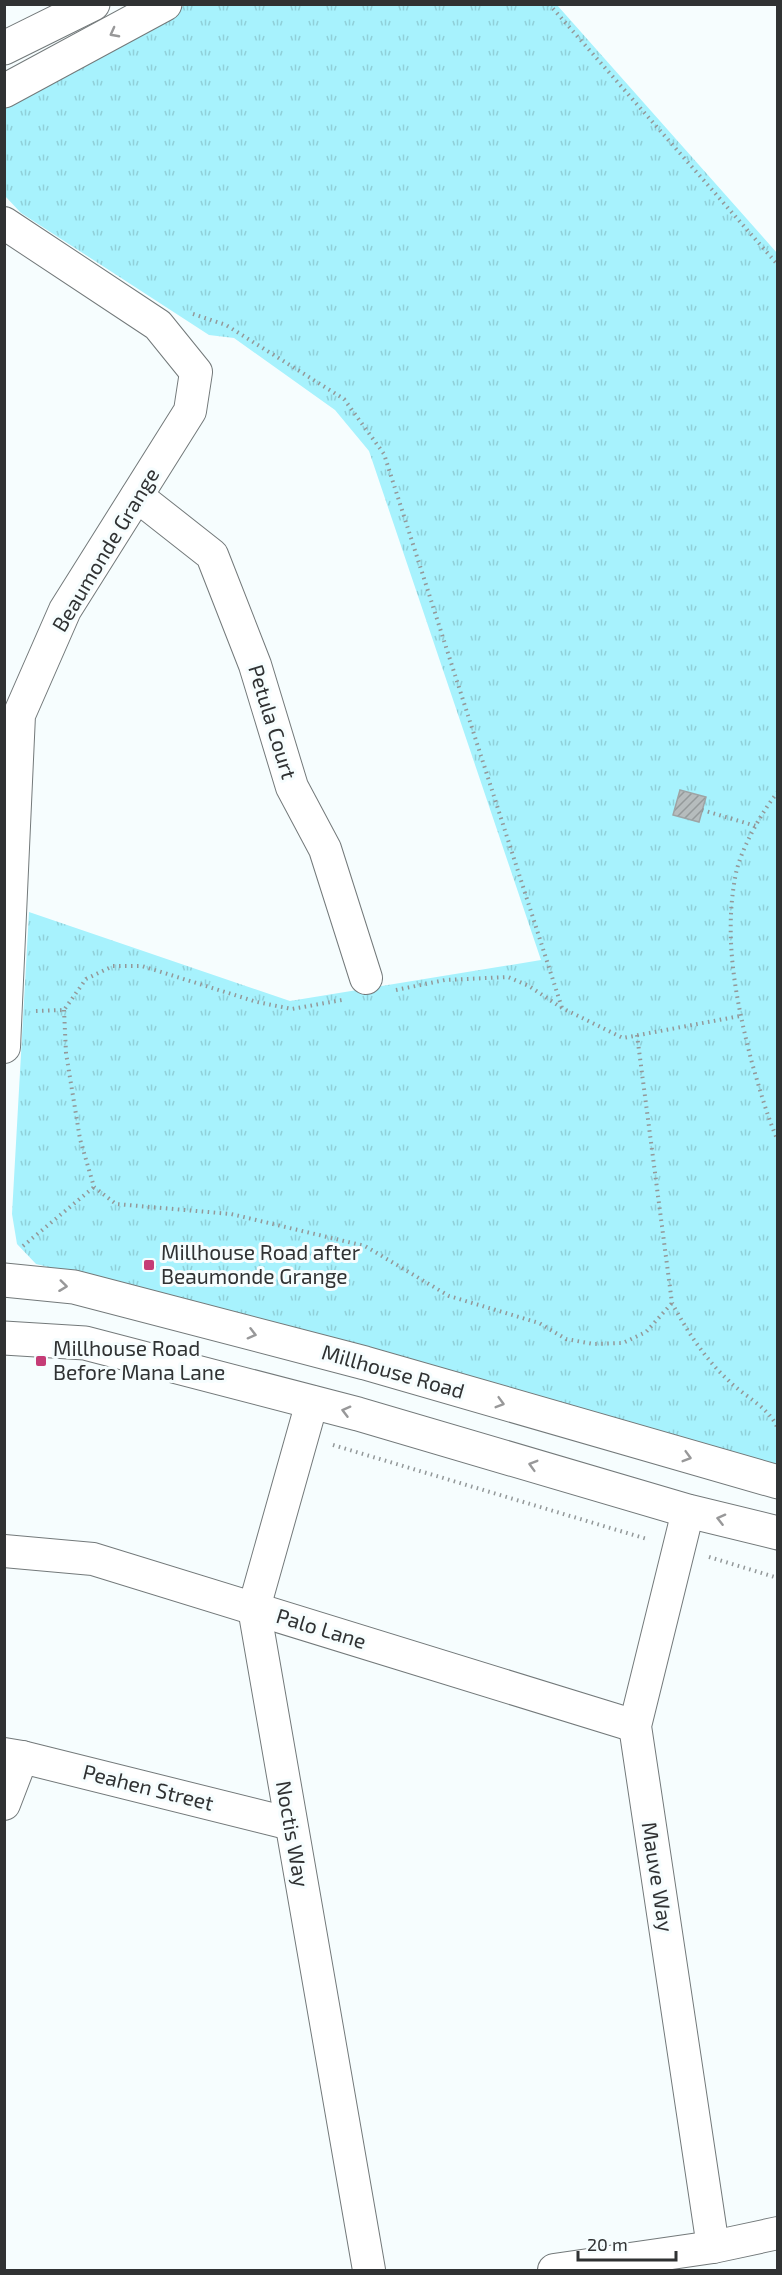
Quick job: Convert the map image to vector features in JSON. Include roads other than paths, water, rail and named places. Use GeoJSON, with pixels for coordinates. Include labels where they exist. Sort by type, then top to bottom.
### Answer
{"type":"FeatureCollection","features":[{"type":"Feature","properties":{"kind":"main road"},"geometry":{"type":"LineString","coordinates":[[4,48],[93,4]]}},
{"type":"Feature","properties":{"kind":"main road"},"geometry":{"type":"LineString","coordinates":[[4,91],[165,4]]}},
{"type":"Feature","properties":{"kind":"main road","name":"Millhouse Road"},"geometry":{"type":"LineString","coordinates":[[4,1280],[74,1287],[365,1363],[777,1482]]}},
{"type":"Feature","properties":{"kind":"main road"},"geometry":{"type":"LineString","coordinates":[[4,1338],[84,1343],[312,1402],[688,1511],[777,1533]]}},
{"type":"Feature","properties":{"kind":"street","name":"Beaumonde Grange"},"geometry":{"type":"LineString","coordinates":[[4,223],[158,325],[196,372],[190,411],[65,610],[19,715],[4,1047]]}},
{"type":"Feature","properties":{"kind":"street","name":"Petula Court"},"geometry":{"type":"LineString","coordinates":[[137,496],[212,555],[255,665],[292,787],[325,849],[366,978]]}},
{"type":"Feature","properties":{"kind":"street","name":"Noctis Way"},"geometry":{"type":"LineString","coordinates":[[312,1402],[254,1608],[369,2271]]}},
{"type":"Feature","properties":{"kind":"street","name":"Mauve Way"},"geometry":{"type":"LineString","coordinates":[[688,1511],[635,1726],[713,2247]]}},
{"type":"Feature","properties":{"kind":"street","name":"Palo Lane"},"geometry":{"type":"LineString","coordinates":[[4,1551],[93,1559],[635,1726]]}},
{"type":"Feature","properties":{"kind":"street","name":"Peahen Street"},"geometry":{"type":"LineString","coordinates":[[13,1756],[291,1824]]}},
{"type":"Feature","properties":{"kind":"street"},"geometry":{"type":"LineString","coordinates":[[4,1804],[13,1756]]}},
{"type":"Feature","properties":{"kind":"street"},"geometry":{"type":"LineString","coordinates":[[554,2271],[713,2247],[777,2233]]}},
{"type":"Feature","properties":{"kind":"place","name":"Millhouse Road after Beaumonde Grange"},"geometry":{"type":"Point","coordinates":[149,1265]}},
{"type":"Feature","properties":{"kind":"place","name":"Millhouse Road Before Mana Lane"},"geometry":{"type":"Point","coordinates":[41,1361]}}]}
